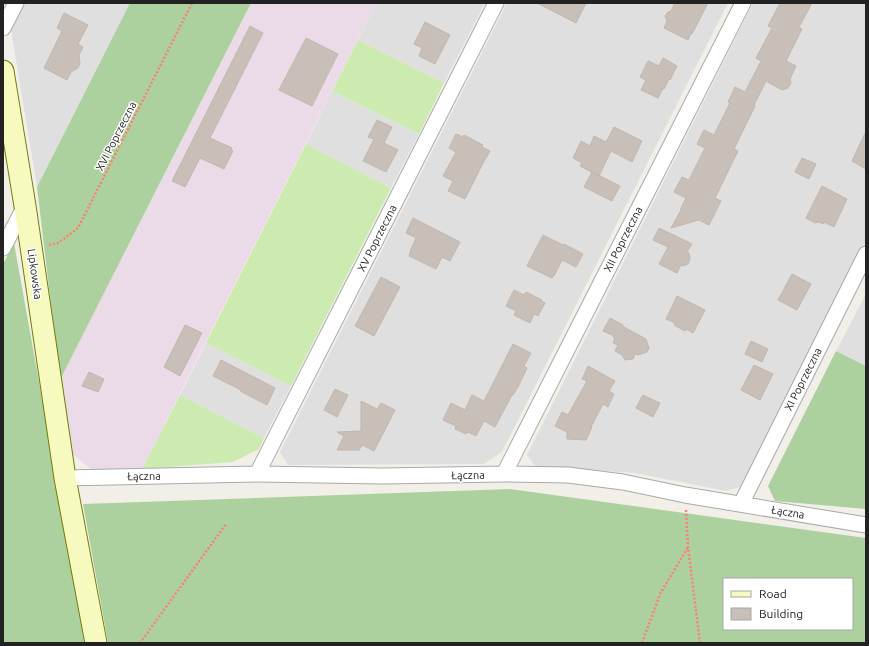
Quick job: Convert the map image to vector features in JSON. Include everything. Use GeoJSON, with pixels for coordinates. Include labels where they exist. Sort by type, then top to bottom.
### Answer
{"type":"FeatureCollection","features":[{"type":"Feature","properties":{"kind":"street"},"geometry":{"type":"LineString","coordinates":[[3,28],[16,3]]}},
{"type":"Feature","properties":{"kind":"street","name":"XV Poprzeczna"},"geometry":{"type":"LineString","coordinates":[[257,474],[496,3]]}},
{"type":"Feature","properties":{"kind":"street","name":"XII Poprzeczna"},"geometry":{"type":"LineString","coordinates":[[504,474],[743,3]]}},
{"type":"Feature","properties":{"kind":"street","name":"Lipkowska"},"geometry":{"type":"LineString","coordinates":[[3,71],[25,206],[65,478],[96,643]]}},
{"type":"Feature","properties":{"kind":"street"},"geometry":{"type":"LineString","coordinates":[[3,248],[25,206]]}},
{"type":"Feature","properties":{"kind":"street","name":"XI Poprzeczna"},"geometry":{"type":"LineString","coordinates":[[741,504],[866,254]]}},
{"type":"Feature","properties":{"kind":"street","name":"Łączna"},"geometry":{"type":"LineString","coordinates":[[65,478],[257,474],[375,476],[504,474],[568,475],[623,482],[685,495],[866,525]]}},
{"type":"Feature","properties":{"kind":"path","name":"XVI Poprzeczna"},"geometry":{"type":"LineString","coordinates":[[31,251],[58,242],[78,228],[192,3]]}},
{"type":"Feature","properties":{"kind":"path"},"geometry":{"type":"LineString","coordinates":[[685,495],[688,547],[700,643]]}},
{"type":"Feature","properties":{"kind":"path"},"geometry":{"type":"LineString","coordinates":[[140,643],[226,524]]}},
{"type":"Feature","properties":{"kind":"path"},"geometry":{"type":"LineString","coordinates":[[642,643],[660,594],[688,547]]}},
{"type":"Feature","properties":{"kind":"shaded area"},"geometry":{"type":"Polygon","coordinates":[[[24,3],[130,3],[37,187],[11,30],[24,3]]]}},
{"type":"Feature","properties":{"kind":"shaded area"},"geometry":{"type":"Polygon","coordinates":[[[251,3],[376,3],[142,469],[91,469],[66,449],[60,380],[251,3]]]}},
{"type":"Feature","properties":{"kind":"shaded area"},"geometry":{"type":"Polygon","coordinates":[[[376,3],[485,3],[444,83],[358,40],[376,3]]]}},
{"type":"Feature","properties":{"kind":"shaded area"},"geometry":{"type":"Polygon","coordinates":[[[507,3],[728,3],[502,452],[484,464],[288,465],[280,452],[507,3]]]}},
{"type":"Feature","properties":{"kind":"shaded area"},"geometry":{"type":"Polygon","coordinates":[[[753,3],[866,3],[866,246],[744,486],[726,491],[635,473],[535,466],[527,455],[753,3]]]}},
{"type":"Feature","properties":{"kind":"shaded area"},"geometry":{"type":"Polygon","coordinates":[[[332,91],[419,134],[391,188],[306,144],[332,91]]]}},
{"type":"Feature","properties":{"kind":"shaded area"},"geometry":{"type":"Polygon","coordinates":[[[866,294],[866,366],[836,351],[866,294]]]}},
{"type":"Feature","properties":{"kind":"shaded area"},"geometry":{"type":"Polygon","coordinates":[[[206,343],[291,386],[264,438],[180,395],[206,343]]]}},
{"type":"Feature","properties":{"kind":"green space"},"geometry":{"type":"Polygon","coordinates":[[[130,3],[251,3],[60,380],[37,187],[130,3]]]}},
{"type":"Feature","properties":{"kind":"green space"},"geometry":{"type":"Polygon","coordinates":[[[358,40],[444,83],[419,134],[332,91],[358,40]]]}},
{"type":"Feature","properties":{"kind":"green space"},"geometry":{"type":"Polygon","coordinates":[[[306,144],[391,188],[291,386],[206,343],[306,144]]]}},
{"type":"Feature","properties":{"kind":"green space"},"geometry":{"type":"Polygon","coordinates":[[[14,243],[86,643],[3,643],[3,264],[14,243]]]}},
{"type":"Feature","properties":{"kind":"green space"},"geometry":{"type":"Polygon","coordinates":[[[836,351],[866,366],[866,509],[775,501],[768,486],[836,351]]]}},
{"type":"Feature","properties":{"kind":"green space"},"geometry":{"type":"Polygon","coordinates":[[[180,395],[264,438],[259,449],[233,462],[142,469],[180,395]]]}},
{"type":"Feature","properties":{"kind":"green space"},"geometry":{"type":"Polygon","coordinates":[[[510,489],[866,538],[866,643],[108,643],[83,504],[510,489]]]}},
{"type":"Feature","properties":{"kind":"building"},"geometry":{"type":"Polygon","coordinates":[[[537,3],[586,3],[576,23],[537,3]]]}},
{"type":"Feature","properties":{"kind":"building"},"geometry":{"type":"Polygon","coordinates":[[[675,3],[708,3],[688,40],[664,28],[667,21],[665,16],[671,11],[675,3]]]}},
{"type":"Feature","properties":{"kind":"building"},"geometry":{"type":"Polygon","coordinates":[[[780,3],[812,3],[799,27],[802,29],[786,61],[796,66],[790,79],[791,83],[788,88],[782,90],[766,81],[734,149],[738,151],[715,198],[721,201],[709,225],[699,220],[671,228],[686,198],[674,192],[682,177],[689,180],[705,148],[697,144],[704,130],[714,135],[730,103],[728,102],[735,87],[745,92],[761,61],[756,58],[772,28],[768,26],[780,3]]]}},
{"type":"Feature","properties":{"kind":"building"},"geometry":{"type":"Polygon","coordinates":[[[64,13],[88,25],[78,44],[83,47],[79,55],[80,63],[78,68],[71,72],[67,80],[44,68],[62,31],[57,28],[64,13]]]}},
{"type":"Feature","properties":{"kind":"building"},"geometry":{"type":"Polygon","coordinates":[[[425,22],[450,35],[435,64],[419,56],[422,48],[414,44],[425,22]]]}},
{"type":"Feature","properties":{"kind":"building"},"geometry":{"type":"Polygon","coordinates":[[[250,26],[263,33],[210,138],[232,148],[231,150],[233,151],[224,169],[200,158],[185,187],[172,181],[250,26]]]}},
{"type":"Feature","properties":{"kind":"building"},"geometry":{"type":"Polygon","coordinates":[[[306,38],[338,54],[312,106],[279,90],[306,38]]]}},
{"type":"Feature","properties":{"kind":"building"},"geometry":{"type":"Polygon","coordinates":[[[663,58],[677,66],[658,98],[641,90],[646,80],[640,77],[648,61],[659,66],[663,58]]]}},
{"type":"Feature","properties":{"kind":"building"},"geometry":{"type":"Polygon","coordinates":[[[377,120],[392,127],[384,143],[398,150],[386,172],[363,161],[374,139],[368,137],[377,120]]]}},
{"type":"Feature","properties":{"kind":"building"},"geometry":{"type":"Polygon","coordinates":[[[614,127],[642,141],[632,162],[611,151],[599,176],[580,166],[582,163],[573,158],[581,141],[590,146],[594,136],[606,142],[614,127]]]}},
{"type":"Feature","properties":{"kind":"building"},"geometry":{"type":"Polygon","coordinates":[[[866,131],[866,169],[852,161],[866,131]]]}},
{"type":"Feature","properties":{"kind":"building"},"geometry":{"type":"Polygon","coordinates":[[[456,134],[463,137],[464,135],[483,145],[482,147],[490,151],[465,199],[448,191],[453,181],[443,176],[456,152],[449,148],[456,134]]]}},
{"type":"Feature","properties":{"kind":"building"},"geometry":{"type":"Polygon","coordinates":[[[802,158],[816,164],[809,179],[795,172],[802,158]]]}},
{"type":"Feature","properties":{"kind":"building"},"geometry":{"type":"Polygon","coordinates":[[[592,172],[620,186],[612,201],[584,187],[592,172]]]}},
{"type":"Feature","properties":{"kind":"building"},"geometry":{"type":"Polygon","coordinates":[[[822,186],[847,199],[834,227],[824,222],[823,224],[819,222],[815,223],[806,218],[822,186]]]}},
{"type":"Feature","properties":{"kind":"building"},"geometry":{"type":"Polygon","coordinates":[[[413,218],[460,242],[450,261],[442,257],[436,269],[409,256],[416,238],[406,233],[413,218]]]}},
{"type":"Feature","properties":{"kind":"building"},"geometry":{"type":"Polygon","coordinates":[[[659,228],[692,244],[687,252],[689,253],[690,258],[688,264],[683,266],[681,265],[677,273],[659,264],[668,247],[653,240],[659,228]]]}},
{"type":"Feature","properties":{"kind":"building"},"geometry":{"type":"Polygon","coordinates":[[[543,235],[583,254],[576,267],[562,260],[552,278],[527,266],[543,235]]]}},
{"type":"Feature","properties":{"kind":"building"},"geometry":{"type":"Polygon","coordinates":[[[792,274],[811,284],[797,310],[778,300],[792,274]]]}},
{"type":"Feature","properties":{"kind":"building"},"geometry":{"type":"Polygon","coordinates":[[[381,277],[400,287],[374,336],[355,326],[381,277]]]}},
{"type":"Feature","properties":{"kind":"building"},"geometry":{"type":"Polygon","coordinates":[[[514,290],[524,295],[526,292],[545,303],[538,316],[534,314],[530,323],[514,315],[516,311],[506,306],[514,290]]]}},
{"type":"Feature","properties":{"kind":"building"},"geometry":{"type":"Polygon","coordinates":[[[677,296],[705,310],[693,333],[686,329],[685,331],[674,325],[675,323],[666,319],[677,296]]]}},
{"type":"Feature","properties":{"kind":"building"},"geometry":{"type":"Polygon","coordinates":[[[610,318],[646,339],[649,348],[647,352],[638,355],[635,354],[633,359],[625,360],[622,355],[615,351],[618,345],[613,343],[615,338],[613,337],[614,336],[603,331],[610,318]]]}},
{"type":"Feature","properties":{"kind":"building"},"geometry":{"type":"Polygon","coordinates":[[[185,325],[202,333],[180,376],[164,367],[185,325]]]}},
{"type":"Feature","properties":{"kind":"building"},"geometry":{"type":"Polygon","coordinates":[[[751,341],[768,349],[762,362],[745,354],[751,341]]]}},
{"type":"Feature","properties":{"kind":"building"},"geometry":{"type":"Polygon","coordinates":[[[513,344],[531,353],[524,366],[527,368],[518,387],[512,395],[495,427],[484,421],[476,436],[468,432],[466,434],[455,429],[456,426],[443,420],[451,403],[465,410],[472,395],[484,401],[513,344]]]}},
{"type":"Feature","properties":{"kind":"building"},"geometry":{"type":"Polygon","coordinates":[[[221,360],[275,388],[267,405],[213,376],[221,360]]]}},
{"type":"Feature","properties":{"kind":"building"},"geometry":{"type":"Polygon","coordinates":[[[754,365],[773,374],[760,400],[741,390],[754,365]]]}},
{"type":"Feature","properties":{"kind":"building"},"geometry":{"type":"Polygon","coordinates":[[[588,366],[615,381],[609,391],[614,394],[608,407],[603,404],[586,440],[567,439],[567,432],[555,426],[562,412],[568,415],[587,381],[582,379],[588,366]]]}},
{"type":"Feature","properties":{"kind":"building"},"geometry":{"type":"Polygon","coordinates":[[[89,372],[104,379],[98,392],[82,386],[89,372]]]}},
{"type":"Feature","properties":{"kind":"building"},"geometry":{"type":"Polygon","coordinates":[[[335,389],[348,395],[337,417],[324,410],[335,389]]]}},
{"type":"Feature","properties":{"kind":"building"},"geometry":{"type":"Polygon","coordinates":[[[643,395],[660,403],[653,417],[636,408],[643,395]]]}},
{"type":"Feature","properties":{"kind":"building"},"geometry":{"type":"Polygon","coordinates":[[[361,401],[377,409],[381,403],[395,410],[374,451],[362,445],[359,450],[337,450],[344,436],[337,432],[361,431],[361,401]]]}}]}
